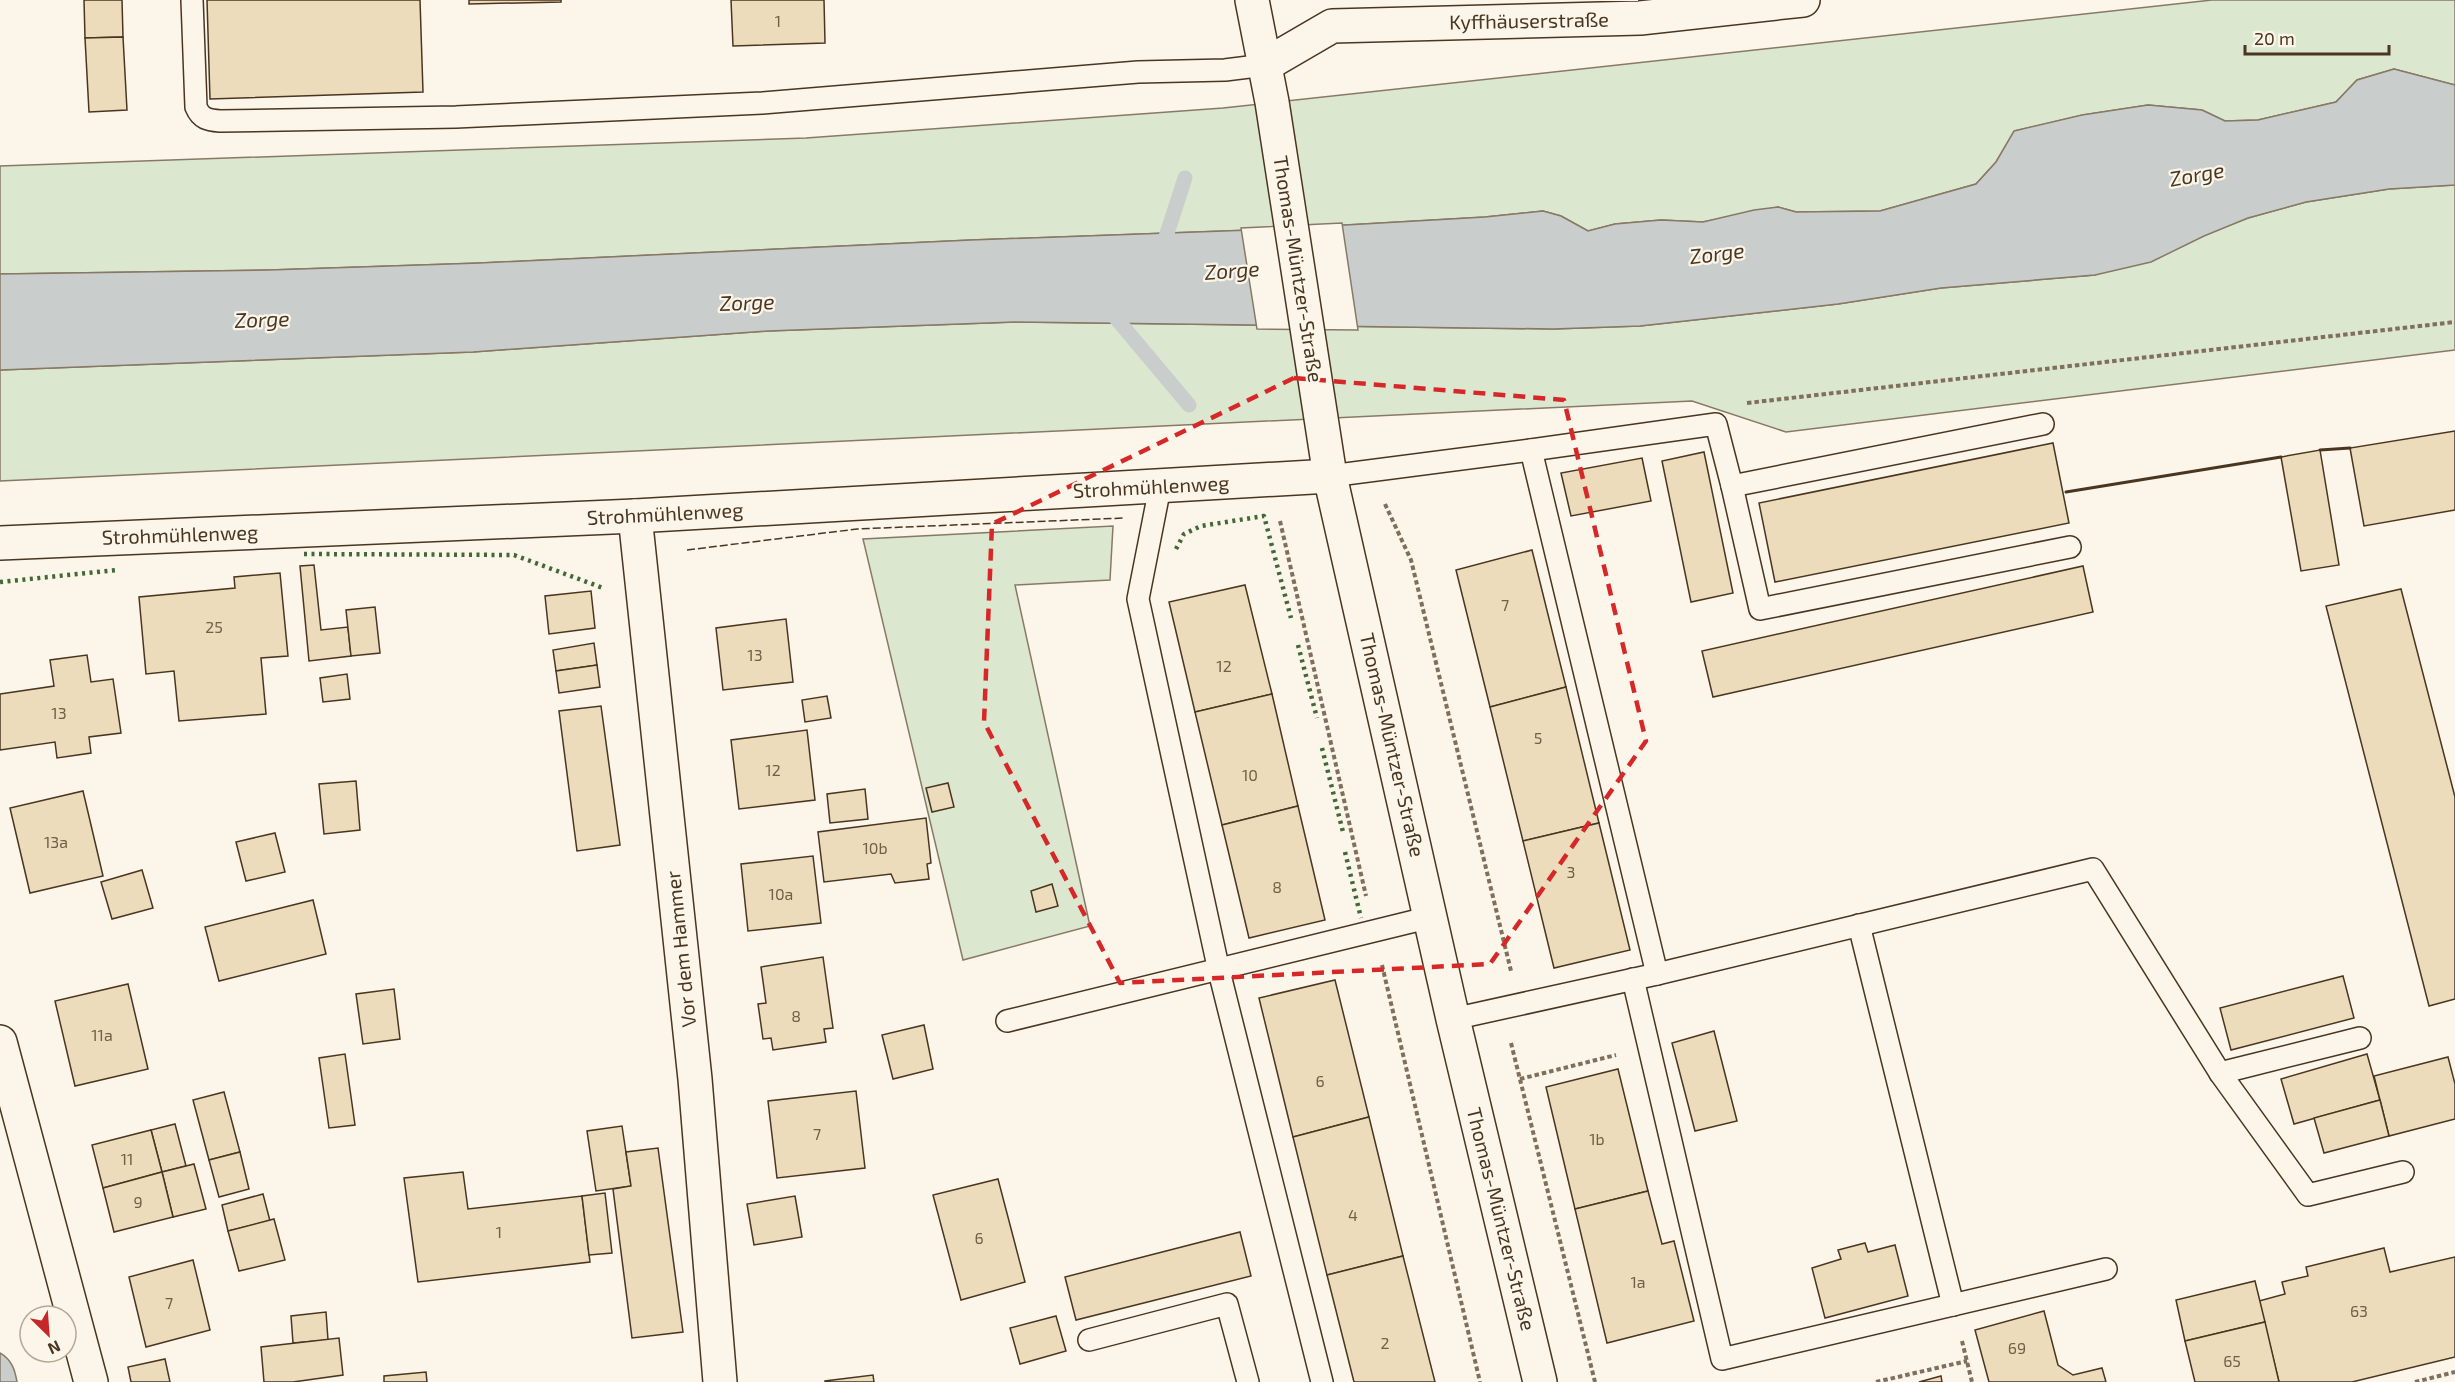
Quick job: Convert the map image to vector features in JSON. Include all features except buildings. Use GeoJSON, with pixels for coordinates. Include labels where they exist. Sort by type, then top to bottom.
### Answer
{"type":"FeatureCollection","features":[{"type":"Feature","properties":{"kind":"street","name":"Thomas-Müntzer-Straße"},"geometry":{"type":"LineString","coordinates":[[1252,0],[1272,102],[1330,476],[1453,1019],[1540,1382]]}},
{"type":"Feature","properties":{"kind":"street","name":"Kyffhäuserstraße"},"geometry":{"type":"LineString","coordinates":[[1265,65],[1332,26],[1640,18],[1803,0]]}},
{"type":"Feature","properties":{"kind":"street","name":"Strohmühlenweg"},"geometry":{"type":"LineString","coordinates":[[0,543],[635,516],[1330,476]]}},
{"type":"Feature","properties":{"kind":"street","name":"Vor dem Hammer"},"geometry":{"type":"LineString","coordinates":[[635,516],[695,1079],[720,1382]]}},
{"type":"Feature","properties":{"kind":"street"},"geometry":{"type":"LineString","coordinates":[[0,1042],[91,1382]]}},
{"type":"Feature","properties":{"kind":"lane"},"geometry":{"type":"LineString","coordinates":[[192,0],[196,107],[205,119],[220,121],[456,117],[762,103],[1138,72],[1225,70],[1265,65]]}},
{"type":"Feature","properties":{"kind":"lane"},"geometry":{"type":"LineString","coordinates":[[1330,476],[1716,423],[1760,609],[2070,547]]}},
{"type":"Feature","properties":{"kind":"lane"},"geometry":{"type":"LineString","coordinates":[[1732,486],[2043,424]]}},
{"type":"Feature","properties":{"kind":"lane"},"geometry":{"type":"LineString","coordinates":[[1532,450],[1657,974]]}},
{"type":"Feature","properties":{"kind":"lane"},"geometry":{"type":"LineString","coordinates":[[1160,487],[1138,599],[1219,971],[1322,1382]]}},
{"type":"Feature","properties":{"kind":"lane"},"geometry":{"type":"LineString","coordinates":[[1453,1019],[1657,974],[2093,869],[2220,1073],[2308,1196],[2403,1172]]}},
{"type":"Feature","properties":{"kind":"lane"},"geometry":{"type":"LineString","coordinates":[[1007,1021],[1219,971],[1431,917]]}},
{"type":"Feature","properties":{"kind":"lane"},"geometry":{"type":"LineString","coordinates":[[1859,925],[1953,1305]]}},
{"type":"Feature","properties":{"kind":"lane"},"geometry":{"type":"LineString","coordinates":[[1633,979],[1722,1359],[2106,1269]]}},
{"type":"Feature","properties":{"kind":"lane"},"geometry":{"type":"LineString","coordinates":[[2220,1073],[2360,1038]]}},
{"type":"Feature","properties":{"kind":"lane"},"geometry":{"type":"LineString","coordinates":[[1089,1340],[1227,1304],[1248,1382]]}},
{"type":"Feature","properties":{"kind":"path"},"geometry":{"type":"LineString","coordinates":[[1716,423],[1746,404],[2455,322]]}},
{"type":"Feature","properties":{"kind":"path"},"geometry":{"type":"LineString","coordinates":[[1369,470],[1411,560],[1511,1005],[1520,1079],[1595,1382]]}},
{"type":"Feature","properties":{"kind":"path"},"geometry":{"type":"LineString","coordinates":[[1520,1079],[1649,1047]]}},
{"type":"Feature","properties":{"kind":"path"},"geometry":{"type":"LineString","coordinates":[[1953,1305],[1972,1382]]}},
{"type":"Feature","properties":{"kind":"path"},"geometry":{"type":"LineString","coordinates":[[1876,1382],[1967,1361]]}},
{"type":"Feature","properties":{"kind":"path"},"geometry":{"type":"LineString","coordinates":[[2415,1382],[2455,1372]]}},
{"type":"Feature","properties":{"kind":"highlighted area"},"geometry":{"type":"Polygon","coordinates":[[[1294,378],[1564,400],[1646,741],[1490,964],[1120,983],[984,722],[992,524],[1294,378]]]}},
{"type":"Feature","properties":{"kind":"green space"},"geometry":{"type":"Polygon","coordinates":[[[2212,0],[2455,0],[2455,85],[2394,69],[2357,80],[2336,102],[2258,120],[2225,121],[2202,110],[2148,105],[2083,115],[2015,131],[1996,162],[1976,184],[1880,211],[1796,212],[1778,207],[1703,222],[1661,220],[1615,224],[1588,231],[1561,216],[1543,211],[1485,217],[1276,229],[971,240],[480,263],[269,270],[0,274],[0,166],[806,138],[1223,108],[2212,0]]]}},
{"type":"Feature","properties":{"kind":"green space"},"geometry":{"type":"Polygon","coordinates":[[[2455,185],[2455,350],[1786,432],[1692,401],[0,481],[0,370],[473,352],[768,331],[1015,322],[1553,329],[1640,326],[1838,304],[1941,288],[2095,275],[2248,218],[2306,202],[2389,189],[2455,185]]]}},
{"type":"Feature","properties":{"kind":"green space"},"geometry":{"type":"Polygon","coordinates":[[[1113,526],[1110,580],[1015,585],[1090,926],[963,960],[863,539],[1113,526]]]}},
{"type":"Feature","properties":{"kind":"water","name":"Zorge"},"geometry":{"type":"Polygon","coordinates":[[[2394,69],[2455,85],[2455,185],[2389,189],[2306,202],[2248,218],[2151,262],[2095,275],[1941,288],[1838,304],[1640,326],[1553,329],[1015,322],[768,331],[473,352],[0,370],[0,274],[269,270],[480,263],[971,240],[1276,229],[1485,217],[1543,211],[1561,216],[1588,231],[1615,224],[1661,220],[1703,222],[1778,207],[1796,212],[1880,211],[1976,184],[1996,162],[2014,131],[2082,115],[2148,105],[2202,110],[2225,121],[2258,120],[2336,102],[2357,80],[2394,69]]]}},
{"type":"Feature","properties":{"kind":"water"},"geometry":{"type":"Polygon","coordinates":[[[0,1353],[12,1366],[17,1382],[0,1382],[0,1353]]]}},
{"type":"Feature","properties":{"kind":"pier"},"geometry":{"type":"Polygon","coordinates":[[[1342,223],[1358,330],[1257,329],[1241,228],[1342,223]]]}},
{"type":"Feature","properties":{"kind":"waterway"},"geometry":{"type":"LineString","coordinates":[[1161,252],[1185,178]]}},
{"type":"Feature","properties":{"kind":"waterway"},"geometry":{"type":"LineString","coordinates":[[1110,311],[1189,405]]}},
{"type":"Feature","properties":{"kind":"hedge"},"geometry":{"type":"LineString","coordinates":[[1176,549],[1184,534],[1201,526],[1264,516],[1291,618]]}},
{"type":"Feature","properties":{"kind":"hedge"},"geometry":{"type":"LineString","coordinates":[[304,554],[514,555],[603,588]]}},
{"type":"Feature","properties":{"kind":"hedge"},"geometry":{"type":"LineString","coordinates":[[0,582],[117,570]]}},
{"type":"Feature","properties":{"kind":"hedge"},"geometry":{"type":"LineString","coordinates":[[1298,645],[1317,718]]}},
{"type":"Feature","properties":{"kind":"hedge"},"geometry":{"type":"LineString","coordinates":[[1322,748],[1343,832]]}},
{"type":"Feature","properties":{"kind":"hedge"},"geometry":{"type":"LineString","coordinates":[[1345,852],[1361,918]]}},
{"type":"Feature","properties":{"kind":"fence"},"geometry":{"type":"LineString","coordinates":[[687,550],[857,529],[1124,518]]}},
{"type":"Feature","properties":{"kind":"wall"},"geometry":{"type":"LineString","coordinates":[[2320,450],[2350,448]]}},
{"type":"Feature","properties":{"kind":"wall"},"geometry":{"type":"LineString","coordinates":[[2066,492],[2281,457]]}}]}
